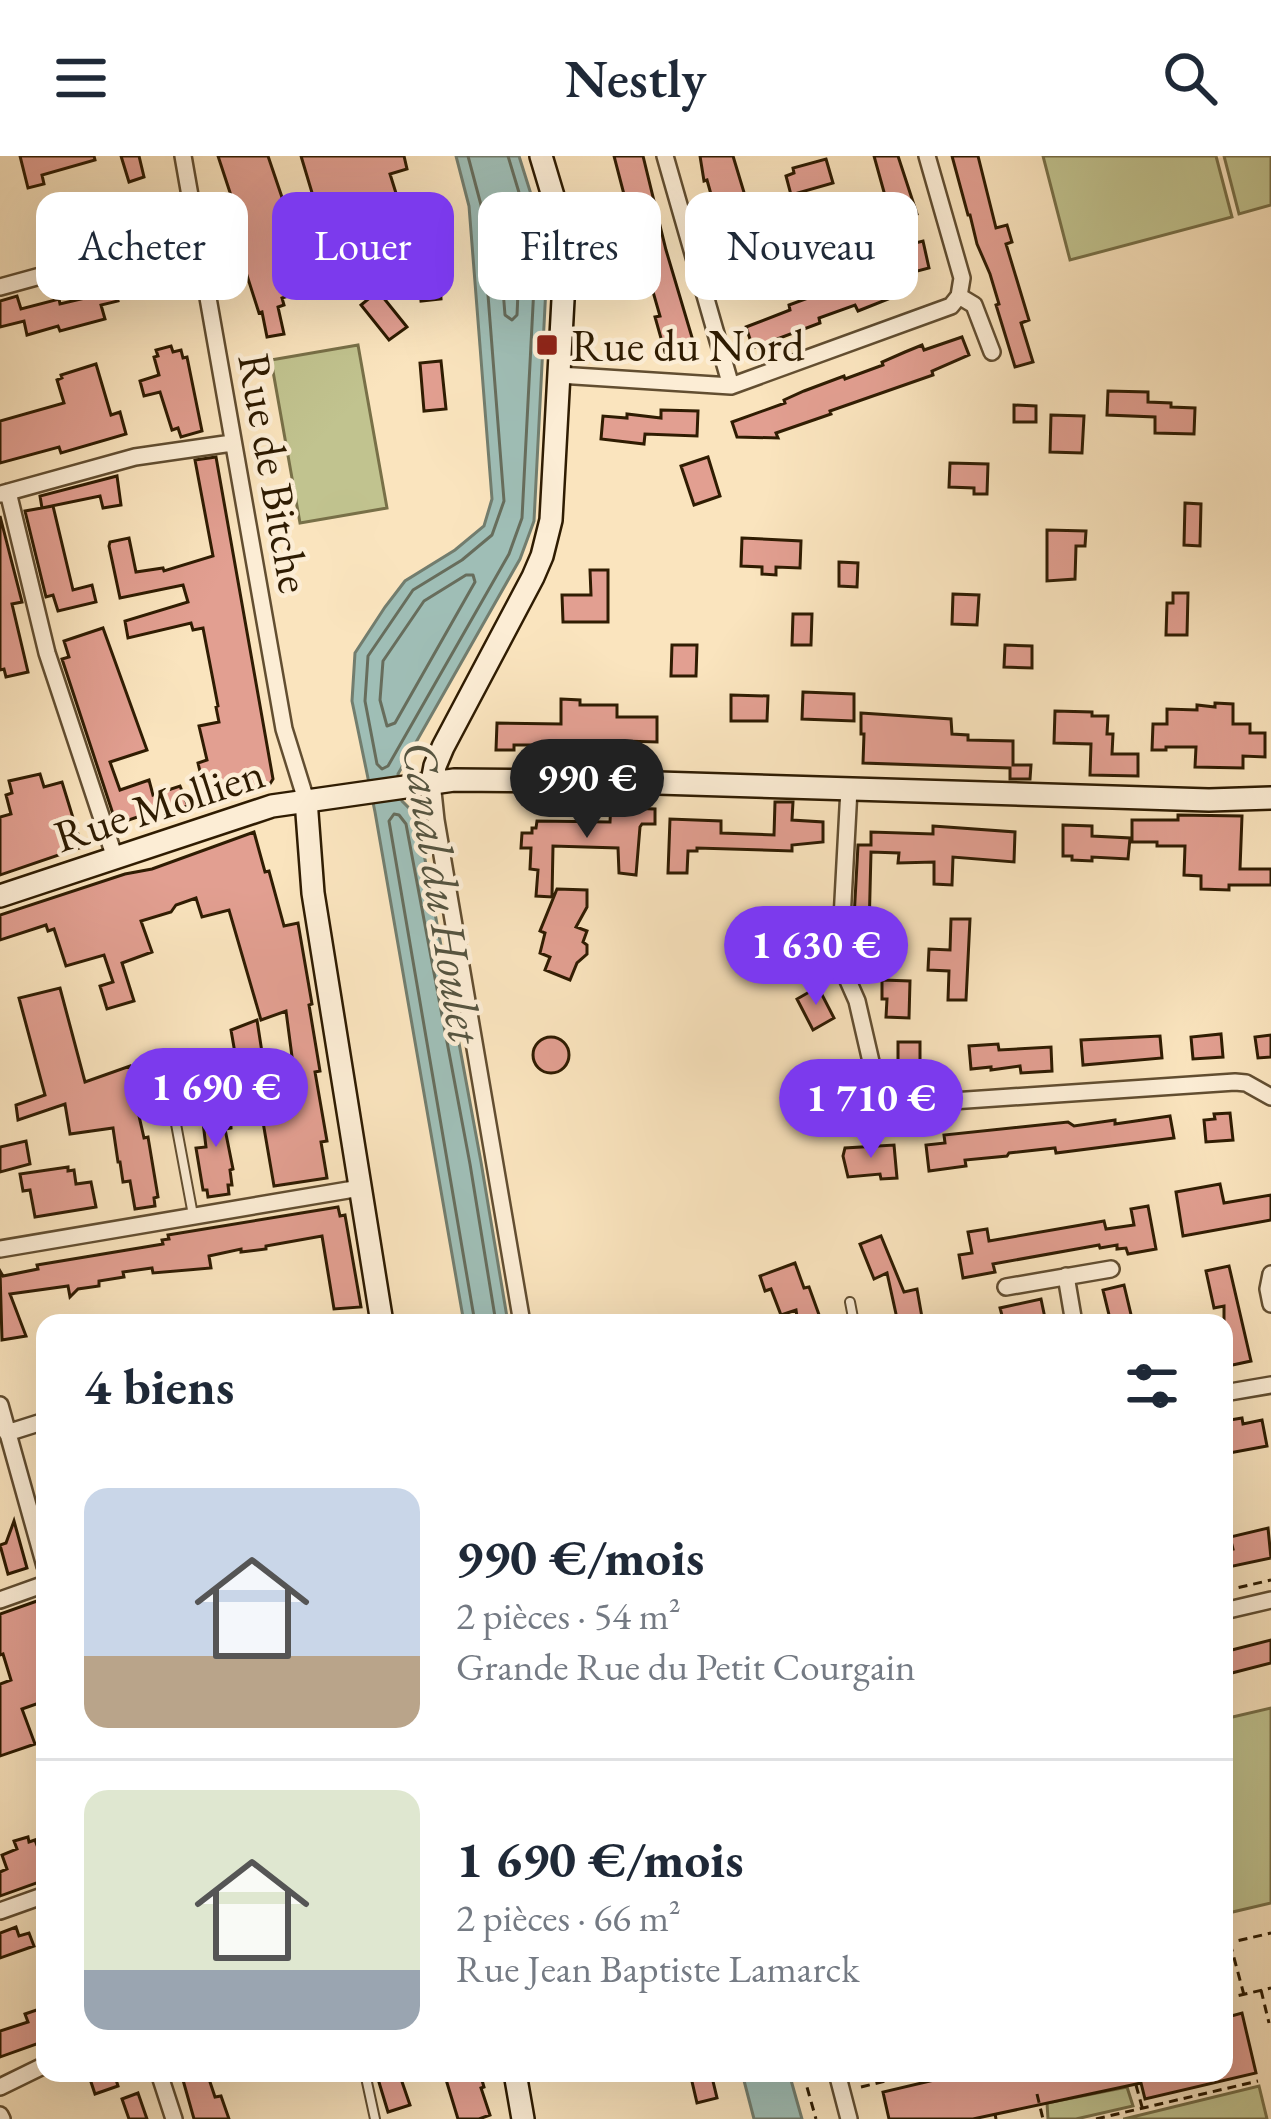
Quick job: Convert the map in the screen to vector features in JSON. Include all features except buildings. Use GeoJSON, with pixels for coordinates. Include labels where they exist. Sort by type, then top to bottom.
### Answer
{"type":"FeatureCollection","features":[{"type":"Feature","properties":{"kind":"street","name":"Rue de Bitche"},"geometry":{"type":"LineString","coordinates":[[183,156],[190,192]]}},
{"type":"Feature","properties":{"kind":"street"},"geometry":{"type":"LineString","coordinates":[[520,1314],[432,782],[438,756],[542,556],[551,520],[564,246],[541,156]]}},
{"type":"Feature","properties":{"kind":"street"},"geometry":{"type":"LineString","coordinates":[[665,156],[730,386]]}},
{"type":"Feature","properties":{"kind":"street"},"geometry":{"type":"LineString","coordinates":[[559,375],[730,386],[950,306],[962,278],[927,156]]}},
{"type":"Feature","properties":{"kind":"street"},"geometry":{"type":"LineString","coordinates":[[0,287],[36,277]]}},
{"type":"Feature","properties":{"kind":"street"},"geometry":{"type":"LineString","coordinates":[[958,296],[974,305],[992,352]]}},
{"type":"Feature","properties":{"kind":"street","name":"Rue de Bitche"},"geometry":{"type":"LineString","coordinates":[[208,300],[284,729],[306,800]]}},
{"type":"Feature","properties":{"kind":"street"},"geometry":{"type":"LineString","coordinates":[[115,858],[46,653],[4,493],[135,457],[232,443]]}},
{"type":"Feature","properties":{"kind":"street","name":"Rue Mollien"},"geometry":{"type":"LineString","coordinates":[[0,896],[246,814],[306,800],[432,782],[500,778],[1209,800],[1271,798]]}},
{"type":"Feature","properties":{"kind":"street"},"geometry":{"type":"LineString","coordinates":[[849,789],[840,956],[857,1001],[874,1079],[887,1098],[908,1104],[1234,1082],[1271,1097]]}},
{"type":"Feature","properties":{"kind":"street"},"geometry":{"type":"LineString","coordinates":[[306,800],[313,893],[381,1314]]}},
{"type":"Feature","properties":{"kind":"street"},"geometry":{"type":"LineString","coordinates":[[0,1250],[360,1188]]}},
{"type":"Feature","properties":{"kind":"street"},"geometry":{"type":"LineString","coordinates":[[1006,1287],[1112,1268]]}},
{"type":"Feature","properties":{"kind":"street"},"geometry":{"type":"LineString","coordinates":[[1271,1274],[1271,1304]]}},
{"type":"Feature","properties":{"kind":"street"},"geometry":{"type":"LineString","coordinates":[[1066,1276],[1072,1314]]}},
{"type":"Feature","properties":{"kind":"street"},"geometry":{"type":"LineString","coordinates":[[1233,1392],[1271,1385]]}},
{"type":"Feature","properties":{"kind":"street"},"geometry":{"type":"LineString","coordinates":[[0,1406],[36,1534]]}},
{"type":"Feature","properties":{"kind":"street"},"geometry":{"type":"LineString","coordinates":[[7,1433],[36,1424]]}},
{"type":"Feature","properties":{"kind":"street"},"geometry":{"type":"LineString","coordinates":[[0,1600],[36,1587]]}},
{"type":"Feature","properties":{"kind":"street"},"geometry":{"type":"LineString","coordinates":[[1233,1609],[1271,1600]]}},
{"type":"Feature","properties":{"kind":"street"},"geometry":{"type":"LineString","coordinates":[[0,1910],[36,1898]]}},
{"type":"Feature","properties":{"kind":"street"},"geometry":{"type":"LineString","coordinates":[[0,2087],[36,2069]]}},
{"type":"Feature","properties":{"kind":"street"},"geometry":{"type":"LineString","coordinates":[[162,2082],[174,2119]]}},
{"type":"Feature","properties":{"kind":"street"},"geometry":{"type":"LineString","coordinates":[[517,2082],[524,2119]]}},
{"type":"Feature","properties":{"kind":"street"},"geometry":{"type":"LineString","coordinates":[[840,2082],[849,2119]]}},
{"type":"Feature","properties":{"kind":"lane"},"geometry":{"type":"LineString","coordinates":[[176,1124],[194,1216]]}},
{"type":"Feature","properties":{"kind":"lane"},"geometry":{"type":"LineString","coordinates":[[850,1302],[852,1314]]}},
{"type":"Feature","properties":{"kind":"lane"},"geometry":{"type":"LineString","coordinates":[[367,2082],[375,2119]]}},
{"type":"Feature","properties":{"kind":"path"},"geometry":{"type":"LineString","coordinates":[[1233,1589],[1271,1580]]}},
{"type":"Feature","properties":{"kind":"path"},"geometry":{"type":"LineString","coordinates":[[1233,1942],[1271,1933]]}},
{"type":"Feature","properties":{"kind":"path"},"geometry":{"type":"LineString","coordinates":[[1233,1962],[1244,1995]]}},
{"type":"Feature","properties":{"kind":"path"},"geometry":{"type":"LineString","coordinates":[[1233,1998],[1271,1988]]}},
{"type":"Feature","properties":{"kind":"path"},"geometry":{"type":"LineString","coordinates":[[1261,1990],[1269,2023]]}},
{"type":"Feature","properties":{"kind":"path"},"geometry":{"type":"LineString","coordinates":[[1096,2119],[1258,2081]]}},
{"type":"Feature","properties":{"kind":"path"},"geometry":{"type":"LineString","coordinates":[[805,2082],[815,2119]]}},
{"type":"Feature","properties":{"kind":"path"},"geometry":{"type":"LineString","coordinates":[[842,2091],[880,2082]]}},
{"type":"Feature","properties":{"kind":"path"},"geometry":{"type":"LineString","coordinates":[[1136,2085],[1143,2108]]}},
{"type":"Feature","properties":{"kind":"path"},"geometry":{"type":"LineString","coordinates":[[1037,2094],[1043,2119]]}},
{"type":"Feature","properties":{"kind":"green space"},"geometry":{"type":"Polygon","coordinates":[[[1043,156],[1216,156],[1232,217],[1070,260],[1043,156]]]}},
{"type":"Feature","properties":{"kind":"green space"},"geometry":{"type":"Polygon","coordinates":[[[1224,156],[1271,156],[1271,205],[1239,214],[1224,156]]]}},
{"type":"Feature","properties":{"kind":"green space"},"geometry":{"type":"Polygon","coordinates":[[[358,345],[387,508],[300,523],[271,360],[358,345]]]}},
{"type":"Feature","properties":{"kind":"green space"},"geometry":{"type":"Polygon","coordinates":[[[1271,1708],[1271,1903],[1233,1912],[1233,1717],[1271,1708]]]}},
{"type":"Feature","properties":{"kind":"green space"},"geometry":{"type":"Polygon","coordinates":[[[1259,2086],[1267,2119],[1124,2119],[1259,2086]]]}},
{"type":"Feature","properties":{"kind":"green space"},"geometry":{"type":"Polygon","coordinates":[[[1127,2087],[1133,2106],[1076,2119],[1048,2119],[1047,2103],[1127,2087]]]}},
{"type":"Feature","properties":{"kind":"water"},"geometry":{"type":"Polygon","coordinates":[[[456,156],[519,156],[530,192],[478,192],[478,300],[545,300],[534,521],[520,559],[398,774],[402,801],[417,816],[506,1314],[462,1314],[352,701],[355,653],[385,607],[405,581],[484,526],[492,499],[469,206],[456,156]]]}},
{"type":"Feature","properties":{"kind":"water"},"geometry":{"type":"Polygon","coordinates":[[[744,2082],[792,2082],[802,2119],[754,2119],[744,2082]]]}},
{"type":"Feature","properties":{"kind":"place","name":"Rue du Nord"},"geometry":{"type":"Point","coordinates":[547,345]}},
{"type":"Feature","properties":{"kind":"water label","name":"Canal du Houlet"},"geometry":{"type":"Point","coordinates":[443,892]}}]}
